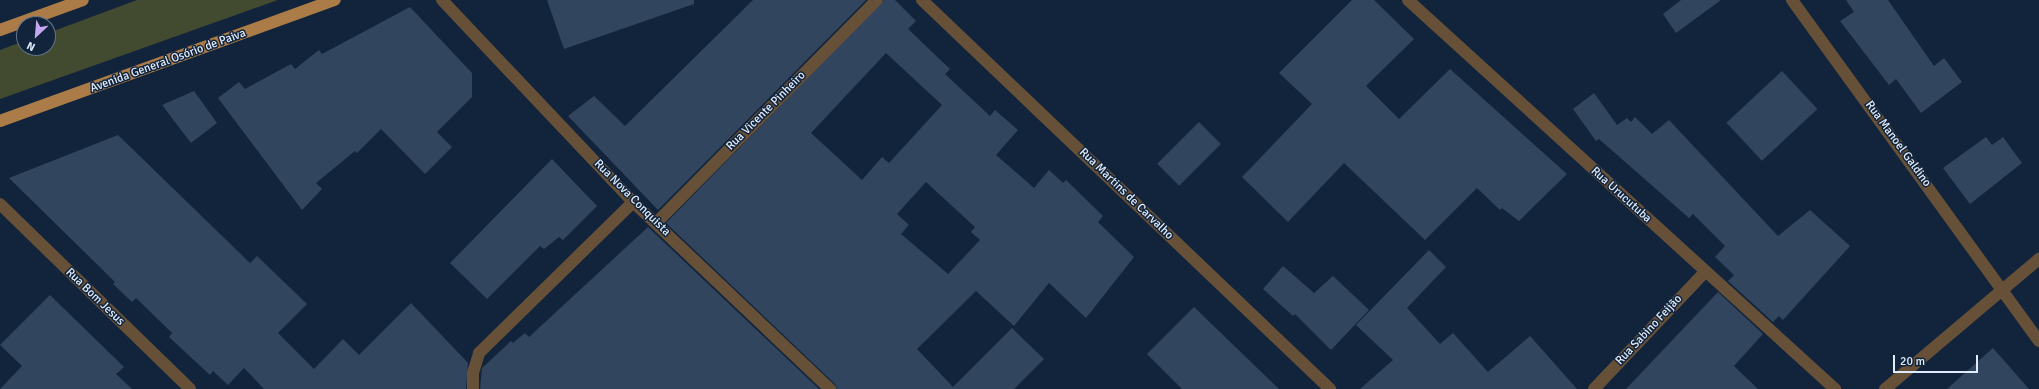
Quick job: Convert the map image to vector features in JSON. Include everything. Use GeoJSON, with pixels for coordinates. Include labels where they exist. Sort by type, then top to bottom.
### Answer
{"type":"FeatureCollection","features":[{"type":"Feature","properties":{"kind":"main road"},"geometry":{"type":"LineString","coordinates":[[0,30],[82,0]]}},
{"type":"Feature","properties":{"kind":"main road","name":"Avenida General Osório de Paiva"},"geometry":{"type":"LineString","coordinates":[[0,121],[335,0]]}},
{"type":"Feature","properties":{"kind":"street","name":"Rua Nova Conquista"},"geometry":{"type":"LineString","coordinates":[[442,0],[633,202],[830,389]]}},
{"type":"Feature","properties":{"kind":"street","name":"Rua Vicente Pinheiro"},"geometry":{"type":"LineString","coordinates":[[656,223],[877,0]]}},
{"type":"Feature","properties":{"kind":"street","name":"Rua Martins de Carvalho"},"geometry":{"type":"LineString","coordinates":[[922,0],[1330,389]]}},
{"type":"Feature","properties":{"kind":"street","name":"Rua Urucutuba"},"geometry":{"type":"LineString","coordinates":[[1408,0],[1835,389]]}},
{"type":"Feature","properties":{"kind":"street","name":"Rua Manoel Galdino"},"geometry":{"type":"LineString","coordinates":[[1792,0],[2004,289],[2039,341]]}},
{"type":"Feature","properties":{"kind":"street"},"geometry":{"type":"LineString","coordinates":[[473,389],[473,373],[479,353],[633,202]]}},
{"type":"Feature","properties":{"kind":"street","name":"Rua Bom Jesus"},"geometry":{"type":"LineString","coordinates":[[0,204],[190,389]]}},
{"type":"Feature","properties":{"kind":"street"},"geometry":{"type":"LineString","coordinates":[[1885,389],[2039,259]]}},
{"type":"Feature","properties":{"kind":"street","name":"Rua Sabino Feijão"},"geometry":{"type":"LineString","coordinates":[[1594,389],[1705,272]]}},
{"type":"Feature","properties":{"kind":"green space"},"geometry":{"type":"Polygon","coordinates":[[[137,0],[278,0],[0,99],[0,50],[16,44],[16,56],[56,56],[56,30],[137,0]]]}},
{"type":"Feature","properties":{"kind":"building"},"geometry":{"type":"Polygon","coordinates":[[[547,0],[694,0],[694,4],[564,49],[547,0]]]}},
{"type":"Feature","properties":{"kind":"building"},"geometry":{"type":"Polygon","coordinates":[[[753,0],[866,0],[658,210],[568,116],[594,96],[625,126],[753,0]]]}},
{"type":"Feature","properties":{"kind":"building"},"geometry":{"type":"Polygon","coordinates":[[[884,0],[895,0],[916,21],[908,29],[950,69],[945,74],[990,116],[995,110],[1018,130],[996,155],[1034,188],[1049,170],[1063,183],[1066,180],[1103,216],[1098,222],[1134,257],[1086,318],[1049,283],[1014,326],[976,291],[917,349],[953,387],[1012,328],[1044,359],[1014,389],[837,389],[835,384],[666,223],[884,0]],[[886,53],[811,133],[862,180],[882,157],[889,163],[942,105],[886,53]],[[926,182],[897,214],[909,225],[901,234],[948,274],[980,240],[971,232],[975,227],[926,182]]]}},
{"type":"Feature","properties":{"kind":"building"},"geometry":{"type":"Polygon","coordinates":[[[1352,0],[1374,0],[1414,39],[1366,86],[1399,119],[1450,69],[1567,174],[1519,221],[1502,208],[1500,210],[1477,188],[1425,240],[1344,163],[1288,222],[1242,177],[1312,104],[1279,73],[1352,0]]]}},
{"type":"Feature","properties":{"kind":"building"},"geometry":{"type":"Polygon","coordinates":[[[1681,0],[1721,0],[1676,33],[1663,14],[1681,0]]]}},
{"type":"Feature","properties":{"kind":"building"},"geometry":{"type":"Polygon","coordinates":[[[1846,0],[1888,0],[1934,66],[1944,58],[1962,82],[1921,113],[1896,79],[1889,85],[1840,21],[1854,12],[1846,0]]]}},
{"type":"Feature","properties":{"kind":"building"},"geometry":{"type":"Polygon","coordinates":[[[410,7],[472,73],[472,97],[437,132],[452,147],[425,174],[381,129],[357,153],[355,151],[316,183],[322,189],[302,210],[218,98],[239,82],[245,89],[291,64],[295,69],[319,50],[322,54],[410,7]]]}},
{"type":"Feature","properties":{"kind":"building"},"geometry":{"type":"Polygon","coordinates":[[[1782,71],[1817,109],[1762,161],[1726,123],[1782,71]]]}},
{"type":"Feature","properties":{"kind":"building"},"geometry":{"type":"Polygon","coordinates":[[[194,91],[217,123],[191,143],[162,105],[194,91]]]}},
{"type":"Feature","properties":{"kind":"building"},"geometry":{"type":"Polygon","coordinates":[[[1594,93],[1617,125],[1627,118],[1631,122],[1635,117],[1652,134],[1669,120],[1778,236],[1810,210],[1850,246],[1783,320],[1779,316],[1773,322],[1728,281],[1734,275],[1715,257],[1725,246],[1693,214],[1689,218],[1599,139],[1596,141],[1573,109],[1594,93]]]}},
{"type":"Feature","properties":{"kind":"building"},"geometry":{"type":"Polygon","coordinates":[[[1199,122],[1221,144],[1179,186],[1157,164],[1199,122]]]}},
{"type":"Feature","properties":{"kind":"building"},"geometry":{"type":"Polygon","coordinates":[[[118,135],[250,263],[257,256],[307,304],[278,333],[314,369],[343,339],[359,355],[411,303],[468,363],[466,389],[264,389],[244,368],[228,385],[213,371],[210,375],[169,337],[172,333],[136,298],[132,302],[113,284],[115,282],[9,178],[118,135]]]}},
{"type":"Feature","properties":{"kind":"building"},"geometry":{"type":"Polygon","coordinates":[[[1986,137],[1992,145],[2003,137],[2022,163],[1970,204],[1943,168],[1986,137]]]}},
{"type":"Feature","properties":{"kind":"building"},"geometry":{"type":"Polygon","coordinates":[[[552,159],[597,206],[563,240],[559,237],[544,249],[540,246],[487,299],[450,263],[552,159]]]}},
{"type":"Feature","properties":{"kind":"building"},"geometry":{"type":"Polygon","coordinates":[[[648,227],[819,389],[480,389],[482,368],[511,341],[513,343],[525,333],[529,337],[648,227]]]}},
{"type":"Feature","properties":{"kind":"building"},"geometry":{"type":"Polygon","coordinates":[[[1429,250],[1446,267],[1407,308],[1440,344],[1453,333],[1488,372],[1530,336],[1577,389],[1360,389],[1393,360],[1356,325],[1429,250]]]}},
{"type":"Feature","properties":{"kind":"building"},"geometry":{"type":"Polygon","coordinates":[[[1283,266],[1314,293],[1333,276],[1369,310],[1331,350],[1295,314],[1293,316],[1263,289],[1283,266]]]}},
{"type":"Feature","properties":{"kind":"building"},"geometry":{"type":"Polygon","coordinates":[[[1718,292],[1763,334],[1734,366],[1758,389],[1626,389],[1718,292]]]}},
{"type":"Feature","properties":{"kind":"building"},"geometry":{"type":"Polygon","coordinates":[[[50,295],[124,367],[116,374],[132,389],[0,389],[22,366],[0,345],[50,295]]]}},
{"type":"Feature","properties":{"kind":"building"},"geometry":{"type":"Polygon","coordinates":[[[1194,307],[1279,389],[1182,389],[1147,354],[1194,307]]]}},
{"type":"Feature","properties":{"kind":"building"},"geometry":{"type":"Polygon","coordinates":[[[1993,348],[2029,389],[1947,389],[1993,348]]]}}]}
